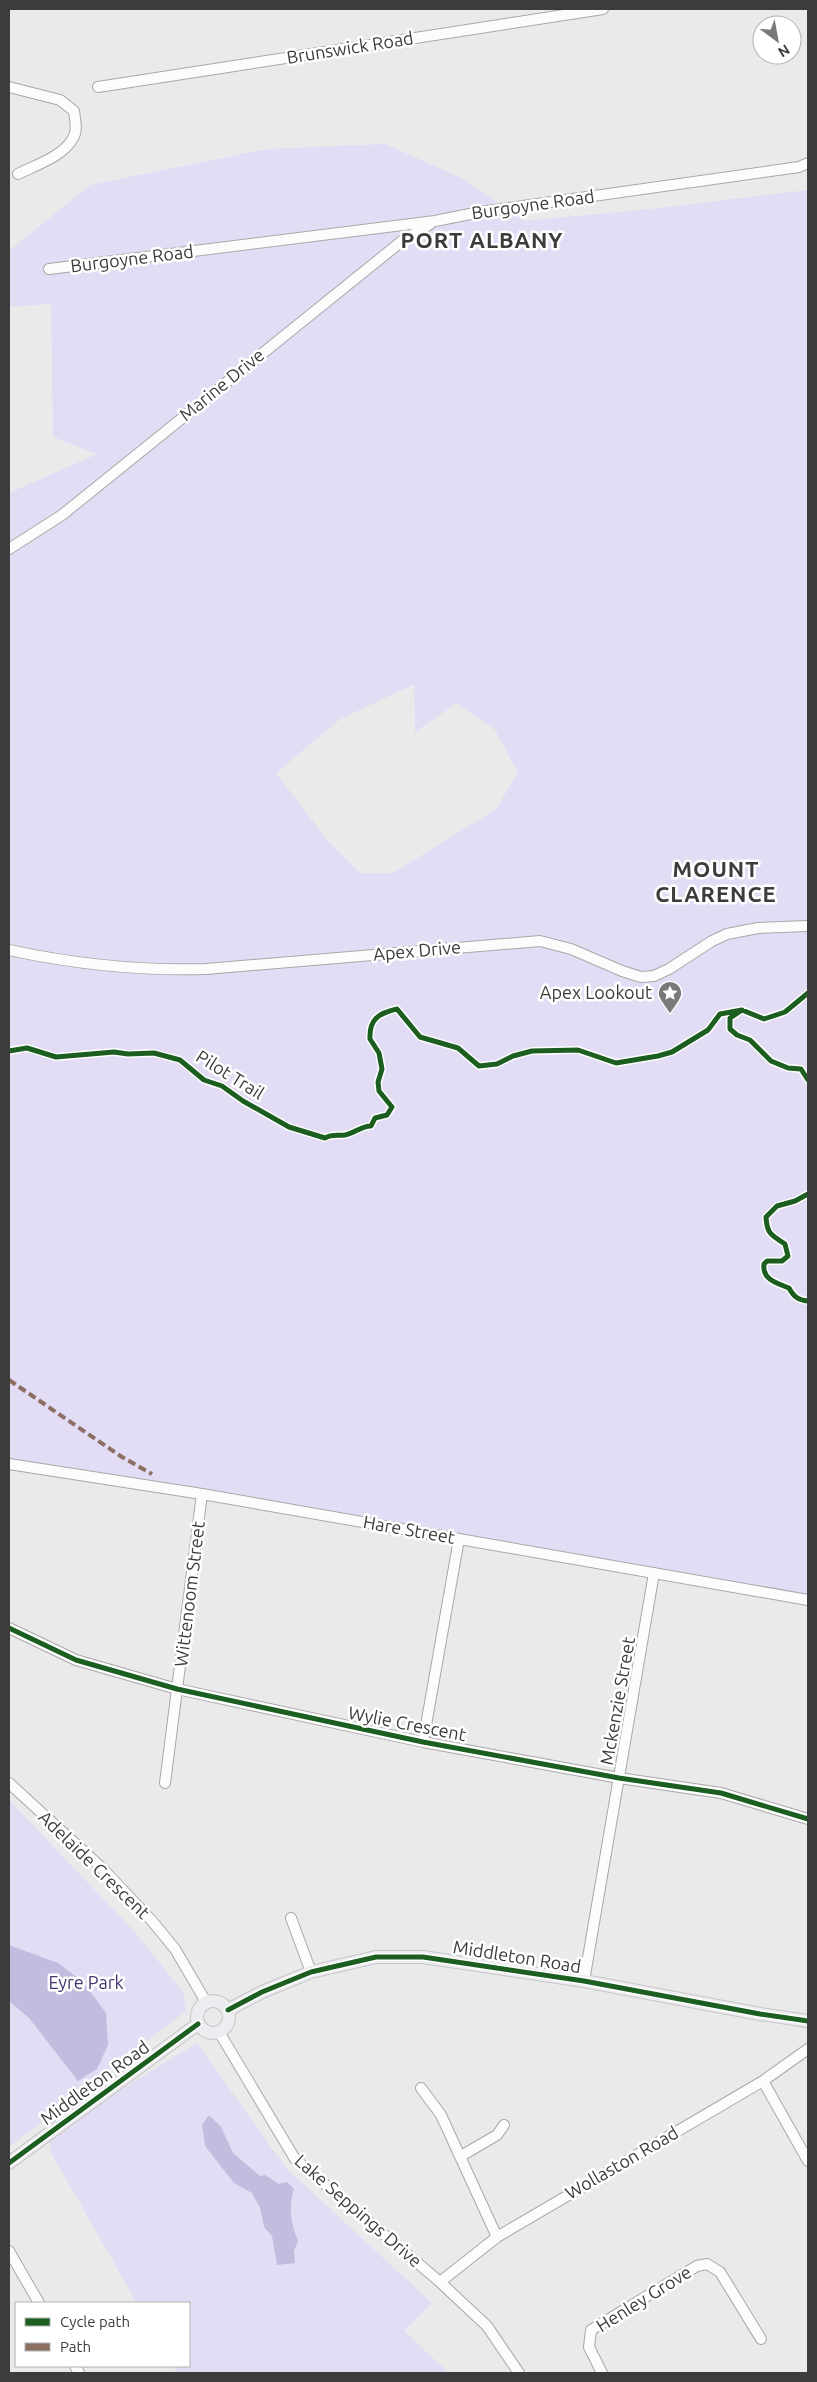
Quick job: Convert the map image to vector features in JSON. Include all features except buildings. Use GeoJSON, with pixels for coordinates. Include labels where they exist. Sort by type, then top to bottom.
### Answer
{"type":"FeatureCollection","features":[{"type":"Feature","properties":{"kind":"main road","name":"Middleton Road"},"geometry":{"type":"LineString","coordinates":[[228,2010],[262,1992],[311,1972],[376,1957],[423,1957],[584,1981],[760,2014],[808,2021]]}},
{"type":"Feature","properties":{"kind":"main road"},"geometry":{"type":"LineString","coordinates":[[219,2001],[228,2010],[228,2023],[219,2032],[207,2032],[198,2024],[197,2011],[206,2002],[219,2001]]}},
{"type":"Feature","properties":{"kind":"main road","name":"Middleton Road"},"geometry":{"type":"LineString","coordinates":[[9,2163],[198,2024]]}},
{"type":"Feature","properties":{"kind":"street","name":"Brunswick Road"},"geometry":{"type":"LineString","coordinates":[[98,87],[603,9]]}},
{"type":"Feature","properties":{"kind":"street"},"geometry":{"type":"LineString","coordinates":[[9,87],[60,100],[74,111],[76,126],[74,138],[59,153],[18,174]]}},
{"type":"Feature","properties":{"kind":"street","name":"Burgoyne Road"},"geometry":{"type":"LineString","coordinates":[[49,269],[435,221],[480,212],[799,167],[808,163]]}},
{"type":"Feature","properties":{"kind":"street","name":"Marine Drive"},"geometry":{"type":"LineString","coordinates":[[9,549],[62,515],[402,241],[435,221]]}},
{"type":"Feature","properties":{"kind":"street","name":"Apex Drive"},"geometry":{"type":"LineString","coordinates":[[9,950],[73,962],[161,971],[206,970],[540,941],[571,949],[622,971],[654,976],[669,969],[712,940],[727,934],[758,928],[808,926]]}},
{"type":"Feature","properties":{"kind":"street","name":"Hare Street"},"geometry":{"type":"LineString","coordinates":[[9,1464],[202,1494],[808,1600]]}},
{"type":"Feature","properties":{"kind":"street","name":"Wittenoom Street"},"geometry":{"type":"LineString","coordinates":[[165,1783],[202,1494]]}},
{"type":"Feature","properties":{"kind":"street"},"geometry":{"type":"LineString","coordinates":[[423,1742],[459,1539]]}},
{"type":"Feature","properties":{"kind":"street","name":"Mckenzie Street"},"geometry":{"type":"LineString","coordinates":[[584,1981],[654,1573]]}},
{"type":"Feature","properties":{"kind":"street","name":"Wylie Crescent"},"geometry":{"type":"LineString","coordinates":[[9,1628],[76,1660],[178,1689],[423,1742],[619,1778],[721,1792],[808,1819]]}},
{"type":"Feature","properties":{"kind":"street","name":"Adelaide Crescent"},"geometry":{"type":"LineString","coordinates":[[9,1784],[104,1870],[152,1921],[175,1949],[206,2002]]}},
{"type":"Feature","properties":{"kind":"street"},"geometry":{"type":"LineString","coordinates":[[291,1918],[311,1972]]}},
{"type":"Feature","properties":{"kind":"street","name":"Lake Seppings Drive"},"geometry":{"type":"LineString","coordinates":[[219,2032],[295,2159],[440,2282],[487,2326],[519,2373]]}},
{"type":"Feature","properties":{"kind":"street","name":"Wollaston Road"},"geometry":{"type":"LineString","coordinates":[[440,2282],[497,2237],[763,2081],[808,2049]]}},
{"type":"Feature","properties":{"kind":"street"},"geometry":{"type":"LineString","coordinates":[[763,2081],[808,2160]]}},
{"type":"Feature","properties":{"kind":"street"},"geometry":{"type":"LineString","coordinates":[[420,2088],[441,2115],[497,2237]]}},
{"type":"Feature","properties":{"kind":"street"},"geometry":{"type":"LineString","coordinates":[[461,2156],[482,2146],[497,2134],[504,2125]]}},
{"type":"Feature","properties":{"kind":"street"},"geometry":{"type":"LineString","coordinates":[[9,2251],[38,2302]]}},
{"type":"Feature","properties":{"kind":"street","name":"Henley Grove"},"geometry":{"type":"LineString","coordinates":[[602,2373],[589,2346],[591,2330],[697,2266],[707,2264],[720,2272],[761,2339]]}},
{"type":"Feature","properties":{"kind":"green space"},"geometry":{"type":"Polygon","coordinates":[[[385,144],[462,178],[524,221],[650,209],[808,190],[808,1600],[9,1465],[9,493],[97,454],[53,437],[51,304],[9,307],[9,251],[90,185],[267,149],[385,144]],[[414,684],[339,720],[276,773],[328,841],[360,873],[393,873],[496,809],[518,773],[495,730],[457,703],[415,732],[414,684]]]}},
{"type":"Feature","properties":{"kind":"green space","name":"Eyre Park"},"geometry":{"type":"Polygon","coordinates":[[[9,1800],[134,1931],[183,1992],[186,2011],[9,2147],[9,1800]]]}},
{"type":"Feature","properties":{"kind":"green space"},"geometry":{"type":"Polygon","coordinates":[[[197,2043],[286,2168],[432,2303],[404,2331],[449,2373],[177,2373],[174,2367],[190,2367],[190,2302],[136,2302],[49,2149],[52,2147],[45,2136],[197,2043]]]}},
{"type":"Feature","properties":{"kind":"shaded area"},"geometry":{"type":"Polygon","coordinates":[[[9,1945],[58,1963],[83,1982],[106,2013],[108,2045],[97,2069],[78,2081],[29,2018],[9,2001],[9,1945]]]}},
{"type":"Feature","properties":{"kind":"shaded area"},"geometry":{"type":"Polygon","coordinates":[[[209,2115],[221,2127],[233,2153],[260,2176],[265,2175],[279,2184],[287,2182],[294,2189],[291,2209],[292,2222],[298,2241],[294,2251],[295,2263],[277,2265],[272,2236],[264,2227],[260,2208],[252,2193],[234,2183],[205,2146],[202,2125],[209,2115]]]}},
{"type":"Feature","properties":{"kind":"marked path"},"geometry":{"type":"LineString","coordinates":[[9,1380],[122,1457],[152,1474]]}},
{"type":"Feature","properties":{"kind":"cycle path"},"geometry":{"type":"LineString","coordinates":[[808,993],[785,1012],[764,1019],[742,1010],[730,1018],[730,1029],[737,1035],[750,1040],[771,1061],[788,1068],[801,1069],[808,1080]]}},
{"type":"Feature","properties":{"kind":"cycle path","name":"Pilot Trail"},"geometry":{"type":"LineString","coordinates":[[9,1051],[27,1048],[56,1057],[114,1052],[128,1054],[154,1053],[180,1060],[204,1080],[222,1086],[243,1101],[289,1127],[325,1138],[345,1135],[371,1126],[375,1118],[387,1115],[392,1107],[379,1091],[378,1082],[382,1069],[379,1053],[370,1039],[370,1032],[376,1018],[397,1009],[420,1037],[458,1048],[479,1066],[497,1064],[513,1056],[532,1051],[578,1050],[616,1063],[658,1056],[672,1052],[708,1030],[720,1014],[742,1010]]}},
{"type":"Feature","properties":{"kind":"cycle path"},"geometry":{"type":"LineString","coordinates":[[808,1194],[795,1201],[777,1206],[766,1217],[769,1231],[785,1244],[788,1256],[782,1261],[767,1261],[764,1264],[765,1274],[771,1280],[789,1288],[797,1298],[808,1301]]}},
{"type":"Feature","properties":{"kind":"cycle path"},"geometry":{"type":"LineString","coordinates":[[9,1628],[76,1660],[177,1689],[423,1742],[619,1778],[721,1793],[808,1819]]}},
{"type":"Feature","properties":{"kind":"cycle path"},"geometry":{"type":"LineString","coordinates":[[228,2010],[262,1992],[311,1972],[376,1957],[423,1957],[584,1981],[760,2014],[808,2021]]}},
{"type":"Feature","properties":{"kind":"cycle path"},"geometry":{"type":"LineString","coordinates":[[9,2163],[198,2024]]}},
{"type":"Feature","properties":{"kind":"place","name":"Apex Lookout"},"geometry":{"type":"Point","coordinates":[670,1014]}},
{"type":"Feature","properties":{"kind":"district","name":"PORT ALBANY"},"geometry":{"type":"Point","coordinates":[482,240]}},
{"type":"Feature","properties":{"kind":"district","name":"MOUNT CLARENCE"},"geometry":{"type":"Point","coordinates":[716,882]}}]}
